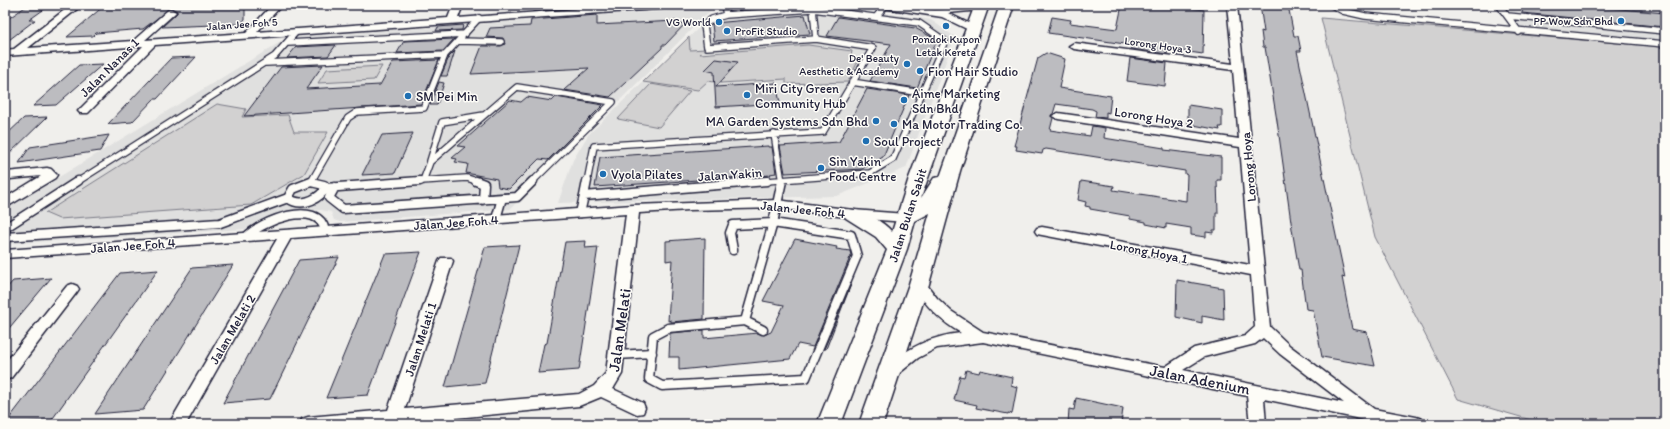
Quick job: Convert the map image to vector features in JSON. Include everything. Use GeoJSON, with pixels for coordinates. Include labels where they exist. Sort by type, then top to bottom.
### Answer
{"type":"FeatureCollection","features":[{"type":"Feature","properties":{"kind":"main road"},"geometry":{"type":"LineString","coordinates":[[870,424],[919,284],[951,171],[1007,5]]}},
{"type":"Feature","properties":{"kind":"main road","name":"Jalan Bulan Sabit"},"geometry":{"type":"LineString","coordinates":[[829,424],[897,249],[918,178],[982,6]]}},
{"type":"Feature","properties":{"kind":"main road"},"geometry":{"type":"LineString","coordinates":[[906,218],[925,208],[939,183],[951,171]]}},
{"type":"Feature","properties":{"kind":"main road"},"geometry":{"type":"LineString","coordinates":[[852,214],[884,233],[897,249]]}},
{"type":"Feature","properties":{"kind":"street"},"geometry":{"type":"LineString","coordinates":[[16,53],[77,5]]}},
{"type":"Feature","properties":{"kind":"street"},"geometry":{"type":"LineString","coordinates":[[250,35],[277,5]]}},
{"type":"Feature","properties":{"kind":"street"},"geometry":{"type":"LineString","coordinates":[[452,20],[458,5]]}},
{"type":"Feature","properties":{"kind":"street","name":"Jalan Jee Foh 5"},"geometry":{"type":"LineString","coordinates":[[5,53],[479,18],[577,8],[672,5]]}},
{"type":"Feature","properties":{"kind":"street"},"geometry":{"type":"LineString","coordinates":[[885,5],[945,15],[973,29]]}},
{"type":"Feature","properties":{"kind":"street","name":"Lorong Hoya"},"geometry":{"type":"LineString","coordinates":[[1232,5],[1246,144],[1256,271],[1263,329]]}},
{"type":"Feature","properties":{"kind":"street"},"geometry":{"type":"LineString","coordinates":[[933,12],[982,6]]}},
{"type":"Feature","properties":{"kind":"street"},"geometry":{"type":"LineString","coordinates":[[136,44],[171,12]]}},
{"type":"Feature","properties":{"kind":"street","name":"Jalan Nanas 1"},"geometry":{"type":"LineString","coordinates":[[84,111],[153,42]]}},
{"type":"Feature","properties":{"kind":"street","name":"Lorong Hoya 3"},"geometry":{"type":"LineString","coordinates":[[1074,46],[1239,68]]}},
{"type":"Feature","properties":{"kind":"street","name":"Lorong Hoya 2"},"geometry":{"type":"LineString","coordinates":[[1058,116],[1246,144]]}},
{"type":"Feature","properties":{"kind":"street"},"geometry":{"type":"LineString","coordinates":[[5,204],[51,174],[47,172],[10,174]]}},
{"type":"Feature","properties":{"kind":"street","name":"Jalan Jee Foh 4"},"geometry":{"type":"LineString","coordinates":[[5,254],[689,206],[777,204],[852,214],[906,218]]}},
{"type":"Feature","properties":{"kind":"street","name":"Jalan Melati"},"geometry":{"type":"LineString","coordinates":[[308,424],[579,400],[591,397],[609,383],[614,374],[633,209]]}},
{"type":"Feature","properties":{"kind":"street","name":"Lorong Hoya 1"},"geometry":{"type":"LineString","coordinates":[[1042,232],[1256,271]]}},
{"type":"Feature","properties":{"kind":"street","name":"Jalan Melati 2"},"geometry":{"type":"LineString","coordinates":[[177,424],[288,234]]}},
{"type":"Feature","properties":{"kind":"street","name":"Jalan Melati 1"},"geometry":{"type":"LineString","coordinates":[[394,417],[446,261]]}},
{"type":"Feature","properties":{"kind":"street","name":"Jalan Adenium"},"geometry":{"type":"LineString","coordinates":[[919,284],[931,302],[939,310],[963,328],[982,337]]}},
{"type":"Feature","properties":{"kind":"street"},"geometry":{"type":"LineString","coordinates":[[5,374],[72,289]]}},
{"type":"Feature","properties":{"kind":"street"},"geometry":{"type":"LineString","coordinates":[[1167,373],[1199,352],[1250,340],[1263,329],[1285,350],[1370,414]]}},
{"type":"Feature","properties":{"kind":"street","name":"Jalan Adenium"},"geometry":{"type":"LineString","coordinates":[[886,375],[906,357],[931,343],[956,338],[982,337],[1255,390],[1416,424]]}},
{"type":"Feature","properties":{"kind":"street"},"geometry":{"type":"LineString","coordinates":[[601,390],[637,408]]}},
{"type":"Feature","properties":{"kind":"street"},"geometry":{"type":"LineString","coordinates":[[1255,390],[1258,424]]}},
{"type":"Feature","properties":{"kind":"lane"},"geometry":{"type":"LineString","coordinates":[[724,5],[726,15]]}},
{"type":"Feature","properties":{"kind":"lane"},"geometry":{"type":"LineString","coordinates":[[876,17],[885,5]]}},
{"type":"Feature","properties":{"kind":"lane"},"geometry":{"type":"LineString","coordinates":[[1332,5],[1353,14],[1519,32],[1665,44]]}},
{"type":"Feature","properties":{"kind":"lane"},"geometry":{"type":"LineString","coordinates":[[1499,5],[1519,32]]}},
{"type":"Feature","properties":{"kind":"lane"},"geometry":{"type":"LineString","coordinates":[[1635,5],[1640,5]]}},
{"type":"Feature","properties":{"kind":"lane"},"geometry":{"type":"LineString","coordinates":[[814,9],[816,40]]}},
{"type":"Feature","properties":{"kind":"lane","name":"Jalan Yakin"},"geometry":{"type":"LineString","coordinates":[[814,9],[919,23],[945,41],[893,159],[870,173],[584,196],[594,146],[823,132],[873,48],[816,40],[707,47],[704,25],[712,19],[726,15],[814,9]]}},
{"type":"Feature","properties":{"kind":"lane"},"geometry":{"type":"LineString","coordinates":[[1508,16],[1665,31]]}},
{"type":"Feature","properties":{"kind":"lane"},"geometry":{"type":"LineString","coordinates":[[312,182],[348,118],[357,112],[424,108],[445,55],[479,18]]}},
{"type":"Feature","properties":{"kind":"lane"},"geometry":{"type":"LineString","coordinates":[[5,228],[265,63],[275,56],[288,43],[296,32]]}},
{"type":"Feature","properties":{"kind":"lane"},"geometry":{"type":"LineString","coordinates":[[288,43],[465,34]]}},
{"type":"Feature","properties":{"kind":"lane"},"geometry":{"type":"LineString","coordinates":[[458,41],[501,42]]}},
{"type":"Feature","properties":{"kind":"lane"},"geometry":{"type":"LineString","coordinates":[[265,63],[445,55]]}},
{"type":"Feature","properties":{"kind":"lane"},"geometry":{"type":"LineString","coordinates":[[852,82],[921,93]]}},
{"type":"Feature","properties":{"kind":"lane"},"geometry":{"type":"LineString","coordinates":[[5,237],[220,223],[288,198],[299,202],[317,198],[329,198],[343,209],[517,197],[612,102],[517,87],[430,162]]}},
{"type":"Feature","properties":{"kind":"lane"},"geometry":{"type":"LineString","coordinates":[[423,181],[442,122],[485,115]]}},
{"type":"Feature","properties":{"kind":"lane"},"geometry":{"type":"LineString","coordinates":[[745,321],[773,223],[782,181],[774,134]]}},
{"type":"Feature","properties":{"kind":"lane"},"geometry":{"type":"LineString","coordinates":[[288,198],[290,191],[294,188],[312,182],[322,184],[325,188],[334,188],[467,178],[484,184],[483,200]]}},
{"type":"Feature","properties":{"kind":"lane"},"geometry":{"type":"LineString","coordinates":[[317,198],[325,188]]}},
{"type":"Feature","properties":{"kind":"lane"},"geometry":{"type":"LineString","coordinates":[[329,198],[334,188]]}},
{"type":"Feature","properties":{"kind":"lane"},"geometry":{"type":"LineString","coordinates":[[580,213],[584,196]]}},
{"type":"Feature","properties":{"kind":"lane"},"geometry":{"type":"LineString","coordinates":[[496,219],[502,198]]}},
{"type":"Feature","properties":{"kind":"lane"},"geometry":{"type":"LineString","coordinates":[[246,237],[261,225],[274,219],[302,215],[313,216],[321,220],[325,226],[325,231]]}},
{"type":"Feature","properties":{"kind":"lane"},"geometry":{"type":"LineString","coordinates":[[733,250],[730,233],[733,225],[773,223],[850,235],[857,256],[806,378],[662,386],[649,379],[653,336],[668,328],[745,321],[763,330]]}},
{"type":"Feature","properties":{"kind":"lane"},"geometry":{"type":"LineString","coordinates":[[617,355],[652,353]]}},
{"type":"Feature","properties":{"kind":"shaded area"},"geometry":{"type":"Polygon","coordinates":[[[798,5],[824,5],[931,20],[955,37],[906,168],[837,196],[558,203],[573,160],[588,135],[710,17],[720,12],[798,5]]]}},
{"type":"Feature","properties":{"kind":"shaded area"},"geometry":{"type":"Polygon","coordinates":[[[1505,5],[1665,5],[1665,42],[1522,30],[1505,5]]]}},
{"type":"Feature","properties":{"kind":"shaded area","name":"SM Pei Min"},"geometry":{"type":"Polygon","coordinates":[[[714,7],[510,209],[340,222],[334,220],[331,212],[321,210],[303,210],[264,218],[245,229],[5,244],[5,210],[287,38],[714,7]]]}},
{"type":"Feature","properties":{"kind":"shaded area"},"geometry":{"type":"Polygon","coordinates":[[[1321,18],[1665,47],[1665,424],[1545,424],[1458,399],[1375,237],[1321,18]]]}},
{"type":"Feature","properties":{"kind":"shaded area"},"geometry":{"type":"Polygon","coordinates":[[[689,37],[690,50],[705,49],[700,54],[808,45],[852,51],[851,56],[859,59],[848,82],[786,84],[786,79],[721,83],[708,81],[698,90],[643,82],[689,37]]]}},
{"type":"Feature","properties":{"kind":"shaded area"},"geometry":{"type":"Polygon","coordinates":[[[382,66],[374,80],[318,83],[327,69],[382,66]]]}},
{"type":"Feature","properties":{"kind":"shaded area"},"geometry":{"type":"Polygon","coordinates":[[[651,84],[690,91],[659,127],[618,119],[651,84]]]}},
{"type":"Feature","properties":{"kind":"shaded area"},"geometry":{"type":"Polygon","coordinates":[[[217,104],[246,109],[242,117],[288,115],[294,132],[328,132],[304,174],[251,205],[59,219],[45,213],[217,104]]]}},
{"type":"Feature","properties":{"kind":"building"},"geometry":{"type":"Polygon","coordinates":[[[28,5],[50,5],[29,20],[35,20],[5,43],[5,21],[28,5]]]}},
{"type":"Feature","properties":{"kind":"building"},"geometry":{"type":"Polygon","coordinates":[[[105,5],[245,5],[245,19],[241,24],[162,27],[177,13],[177,11],[171,8],[143,29],[96,33],[93,36],[67,37],[105,5]]]}},
{"type":"Feature","properties":{"kind":"building"},"geometry":{"type":"Polygon","coordinates":[[[535,5],[597,5],[597,6],[533,11],[535,5]]]}},
{"type":"Feature","properties":{"kind":"building"},"geometry":{"type":"Polygon","coordinates":[[[1122,5],[1165,5],[1204,10],[1203,54],[1168,49],[1167,54],[1131,49],[1132,45],[1048,33],[1052,17],[1071,20],[1070,23],[1117,29],[1122,5]]]}},
{"type":"Feature","properties":{"kind":"building"},"geometry":{"type":"Polygon","coordinates":[[[1260,5],[1288,5],[1294,36],[1298,36],[1301,51],[1297,51],[1345,278],[1342,277],[1352,329],[1367,332],[1375,366],[1322,357],[1313,310],[1306,309],[1301,270],[1299,270],[1292,229],[1265,47],[1263,47],[1261,31],[1264,32],[1260,5]]]}},
{"type":"Feature","properties":{"kind":"building"},"geometry":{"type":"Polygon","coordinates":[[[1523,5],[1575,5],[1665,13],[1665,27],[1522,13],[1523,5]]]}},
{"type":"Feature","properties":{"kind":"building"},"geometry":{"type":"Polygon","coordinates":[[[597,15],[597,25],[676,21],[675,24],[686,23],[610,97],[564,90],[589,68],[471,74],[482,46],[501,46],[505,44],[503,38],[486,37],[490,28],[530,26],[531,20],[597,15]]]}},
{"type":"Feature","properties":{"kind":"building"},"geometry":{"type":"Polygon","coordinates":[[[805,15],[810,34],[714,41],[712,24],[714,23],[805,15]]]}},
{"type":"Feature","properties":{"kind":"building"},"geometry":{"type":"Polygon","coordinates":[[[838,17],[915,28],[937,40],[917,88],[870,81],[891,44],[827,36],[838,17]]]}},
{"type":"Feature","properties":{"kind":"building"},"geometry":{"type":"Polygon","coordinates":[[[463,25],[462,30],[436,31],[438,27],[463,25]]]}},
{"type":"Feature","properties":{"kind":"building"},"geometry":{"type":"Polygon","coordinates":[[[454,39],[443,51],[397,53],[404,41],[454,39]]]}},
{"type":"Feature","properties":{"kind":"building"},"geometry":{"type":"Polygon","coordinates":[[[336,45],[328,56],[287,58],[296,47],[336,45]]]}},
{"type":"Feature","properties":{"kind":"building"},"geometry":{"type":"Polygon","coordinates":[[[455,51],[447,76],[441,76],[449,57],[455,51]]]}},
{"type":"Feature","properties":{"kind":"building"},"geometry":{"type":"Polygon","coordinates":[[[1046,53],[1065,59],[1059,88],[1111,96],[1109,113],[1106,112],[1106,118],[1095,117],[1096,111],[1092,109],[1056,104],[1053,114],[1051,115],[1053,118],[1050,130],[1090,136],[1092,126],[1105,128],[1104,138],[1164,148],[1164,150],[1221,157],[1221,180],[1217,180],[1218,213],[1216,213],[1216,230],[1213,230],[1213,233],[1206,232],[1206,237],[1191,235],[1191,228],[1166,224],[1166,228],[1146,224],[1146,222],[1130,219],[1130,216],[1090,209],[1090,207],[1085,206],[1086,202],[1078,200],[1081,181],[1114,186],[1113,190],[1186,201],[1187,175],[1185,174],[1185,171],[1046,149],[1043,150],[1042,154],[1016,150],[1017,146],[1014,146],[1038,58],[1046,53]]]}},
{"type":"Feature","properties":{"kind":"building"},"geometry":{"type":"Polygon","coordinates":[[[196,57],[157,99],[154,99],[132,122],[108,124],[171,58],[196,57]]]}},
{"type":"Feature","properties":{"kind":"building"},"geometry":{"type":"Polygon","coordinates":[[[1130,58],[1167,63],[1165,86],[1127,81],[1130,58]]]}},
{"type":"Feature","properties":{"kind":"building","name":"Miri City Green Community Hub"},"geometry":{"type":"Polygon","coordinates":[[[716,59],[738,62],[716,87],[776,83],[780,103],[716,107],[714,72],[705,70],[716,59]]]}},
{"type":"Feature","properties":{"kind":"building"},"geometry":{"type":"Polygon","coordinates":[[[439,60],[421,104],[244,116],[281,67],[323,65],[306,89],[380,85],[393,62],[439,60]]]}},
{"type":"Feature","properties":{"kind":"building"},"geometry":{"type":"Polygon","coordinates":[[[103,64],[56,105],[33,106],[79,65],[103,64]]]}},
{"type":"Feature","properties":{"kind":"building"},"geometry":{"type":"Polygon","coordinates":[[[439,82],[444,83],[437,105],[430,105],[439,82]]]}},
{"type":"Feature","properties":{"kind":"building"},"geometry":{"type":"Polygon","coordinates":[[[867,89],[909,95],[883,157],[862,169],[785,173],[780,146],[839,142],[867,89]]]}},
{"type":"Feature","properties":{"kind":"building"},"geometry":{"type":"Polygon","coordinates":[[[527,97],[552,101],[556,97],[603,105],[548,160],[539,159],[509,189],[498,187],[497,179],[466,173],[468,164],[455,162],[457,159],[452,158],[465,147],[458,146],[510,100],[521,102],[527,97]]]}},
{"type":"Feature","properties":{"kind":"building"},"geometry":{"type":"Polygon","coordinates":[[[1188,105],[1222,110],[1222,127],[1219,127],[1220,130],[1188,124],[1188,105]]]}},
{"type":"Feature","properties":{"kind":"building"},"geometry":{"type":"Polygon","coordinates":[[[47,117],[5,158],[5,136],[24,118],[47,117]]]}},
{"type":"Feature","properties":{"kind":"building"},"geometry":{"type":"Polygon","coordinates":[[[413,133],[395,173],[362,175],[382,135],[413,133]]]}},
{"type":"Feature","properties":{"kind":"building"},"geometry":{"type":"Polygon","coordinates":[[[109,135],[100,151],[19,163],[30,147],[109,135]]]}},
{"type":"Feature","properties":{"kind":"building"},"geometry":{"type":"Polygon","coordinates":[[[768,146],[772,147],[776,173],[770,174],[771,175],[595,187],[600,157],[768,146]]]}},
{"type":"Feature","properties":{"kind":"building"},"geometry":{"type":"Polygon","coordinates":[[[705,238],[704,319],[668,321],[672,260],[666,261],[666,241],[705,238]]]}},
{"type":"Feature","properties":{"kind":"building"},"geometry":{"type":"Polygon","coordinates":[[[795,239],[837,247],[836,249],[850,251],[851,255],[813,347],[798,344],[790,359],[679,370],[679,357],[669,357],[670,333],[704,330],[704,338],[758,333],[764,335],[771,332],[784,305],[763,301],[795,239]]]}},
{"type":"Feature","properties":{"kind":"building"},"geometry":{"type":"Polygon","coordinates":[[[586,241],[585,248],[598,247],[579,370],[538,373],[544,344],[547,343],[565,242],[586,241]]]}},
{"type":"Feature","properties":{"kind":"building"},"geometry":{"type":"Polygon","coordinates":[[[519,245],[485,383],[445,387],[485,247],[519,245]]]}},
{"type":"Feature","properties":{"kind":"building"},"geometry":{"type":"Polygon","coordinates":[[[421,252],[368,395],[326,398],[385,254],[421,252]]]}},
{"type":"Feature","properties":{"kind":"building"},"geometry":{"type":"Polygon","coordinates":[[[339,257],[270,399],[223,403],[299,260],[339,257]]]}},
{"type":"Feature","properties":{"kind":"building"},"geometry":{"type":"Polygon","coordinates":[[[233,265],[143,410],[95,414],[192,268],[233,265]]]}},
{"type":"Feature","properties":{"kind":"building"},"geometry":{"type":"Polygon","coordinates":[[[158,270],[51,421],[5,424],[120,273],[158,270]]]}},
{"type":"Feature","properties":{"kind":"building"},"geometry":{"type":"Polygon","coordinates":[[[51,278],[5,333],[5,290],[13,281],[51,278]]]}},
{"type":"Feature","properties":{"kind":"building"},"geometry":{"type":"Polygon","coordinates":[[[1177,280],[1223,288],[1224,320],[1202,316],[1202,323],[1176,317],[1177,280]]]}},
{"type":"Feature","properties":{"kind":"building"},"geometry":{"type":"Polygon","coordinates":[[[852,282],[826,349],[824,349],[852,282]]]}},
{"type":"Feature","properties":{"kind":"building"},"geometry":{"type":"Polygon","coordinates":[[[966,370],[979,373],[980,370],[1012,377],[1011,385],[1017,387],[1012,414],[976,408],[977,405],[954,400],[960,376],[964,377],[966,370]]]}},
{"type":"Feature","properties":{"kind":"building"},"geometry":{"type":"Polygon","coordinates":[[[1076,398],[1123,408],[1121,424],[1068,424],[1069,409],[1074,410],[1076,398]]]}},
{"type":"Feature","properties":{"kind":"place","name":"PP Wow Sdn Bhd"},"geometry":{"type":"Point","coordinates":[1621,21]}},
{"type":"Feature","properties":{"kind":"place","name":"VG World"},"geometry":{"type":"Point","coordinates":[719,22]}},
{"type":"Feature","properties":{"kind":"place","name":"Pondok Kupon Letak Kereta"},"geometry":{"type":"Point","coordinates":[946,26]}},
{"type":"Feature","properties":{"kind":"place","name":"ProFit Studio"},"geometry":{"type":"Point","coordinates":[727,31]}},
{"type":"Feature","properties":{"kind":"place","name":"De' Beauty Aesthetic & Academy"},"geometry":{"type":"Point","coordinates":[907,64]}},
{"type":"Feature","properties":{"kind":"place","name":"Fion Hair Studio"},"geometry":{"type":"Point","coordinates":[920,71]}},
{"type":"Feature","properties":{"kind":"place","name":"Miri City Green Community Hub"},"geometry":{"type":"Point","coordinates":[747,95]}},
{"type":"Feature","properties":{"kind":"place","name":"SM Pei Min"},"geometry":{"type":"Point","coordinates":[408,96]}},
{"type":"Feature","properties":{"kind":"place","name":"Aime Marketing Sdn Bhd"},"geometry":{"type":"Point","coordinates":[904,100]}},
{"type":"Feature","properties":{"kind":"place","name":"MA Garden Systems Sdn Bhd"},"geometry":{"type":"Point","coordinates":[876,121]}},
{"type":"Feature","properties":{"kind":"place","name":"Ma Motor Trading Co."},"geometry":{"type":"Point","coordinates":[894,124]}},
{"type":"Feature","properties":{"kind":"place","name":"Soul Project"},"geometry":{"type":"Point","coordinates":[866,141]}},
{"type":"Feature","properties":{"kind":"place","name":"Sin Yakin Food Centre"},"geometry":{"type":"Point","coordinates":[821,168]}},
{"type":"Feature","properties":{"kind":"place","name":"Vyola Pilates"},"geometry":{"type":"Point","coordinates":[603,174]}}]}
